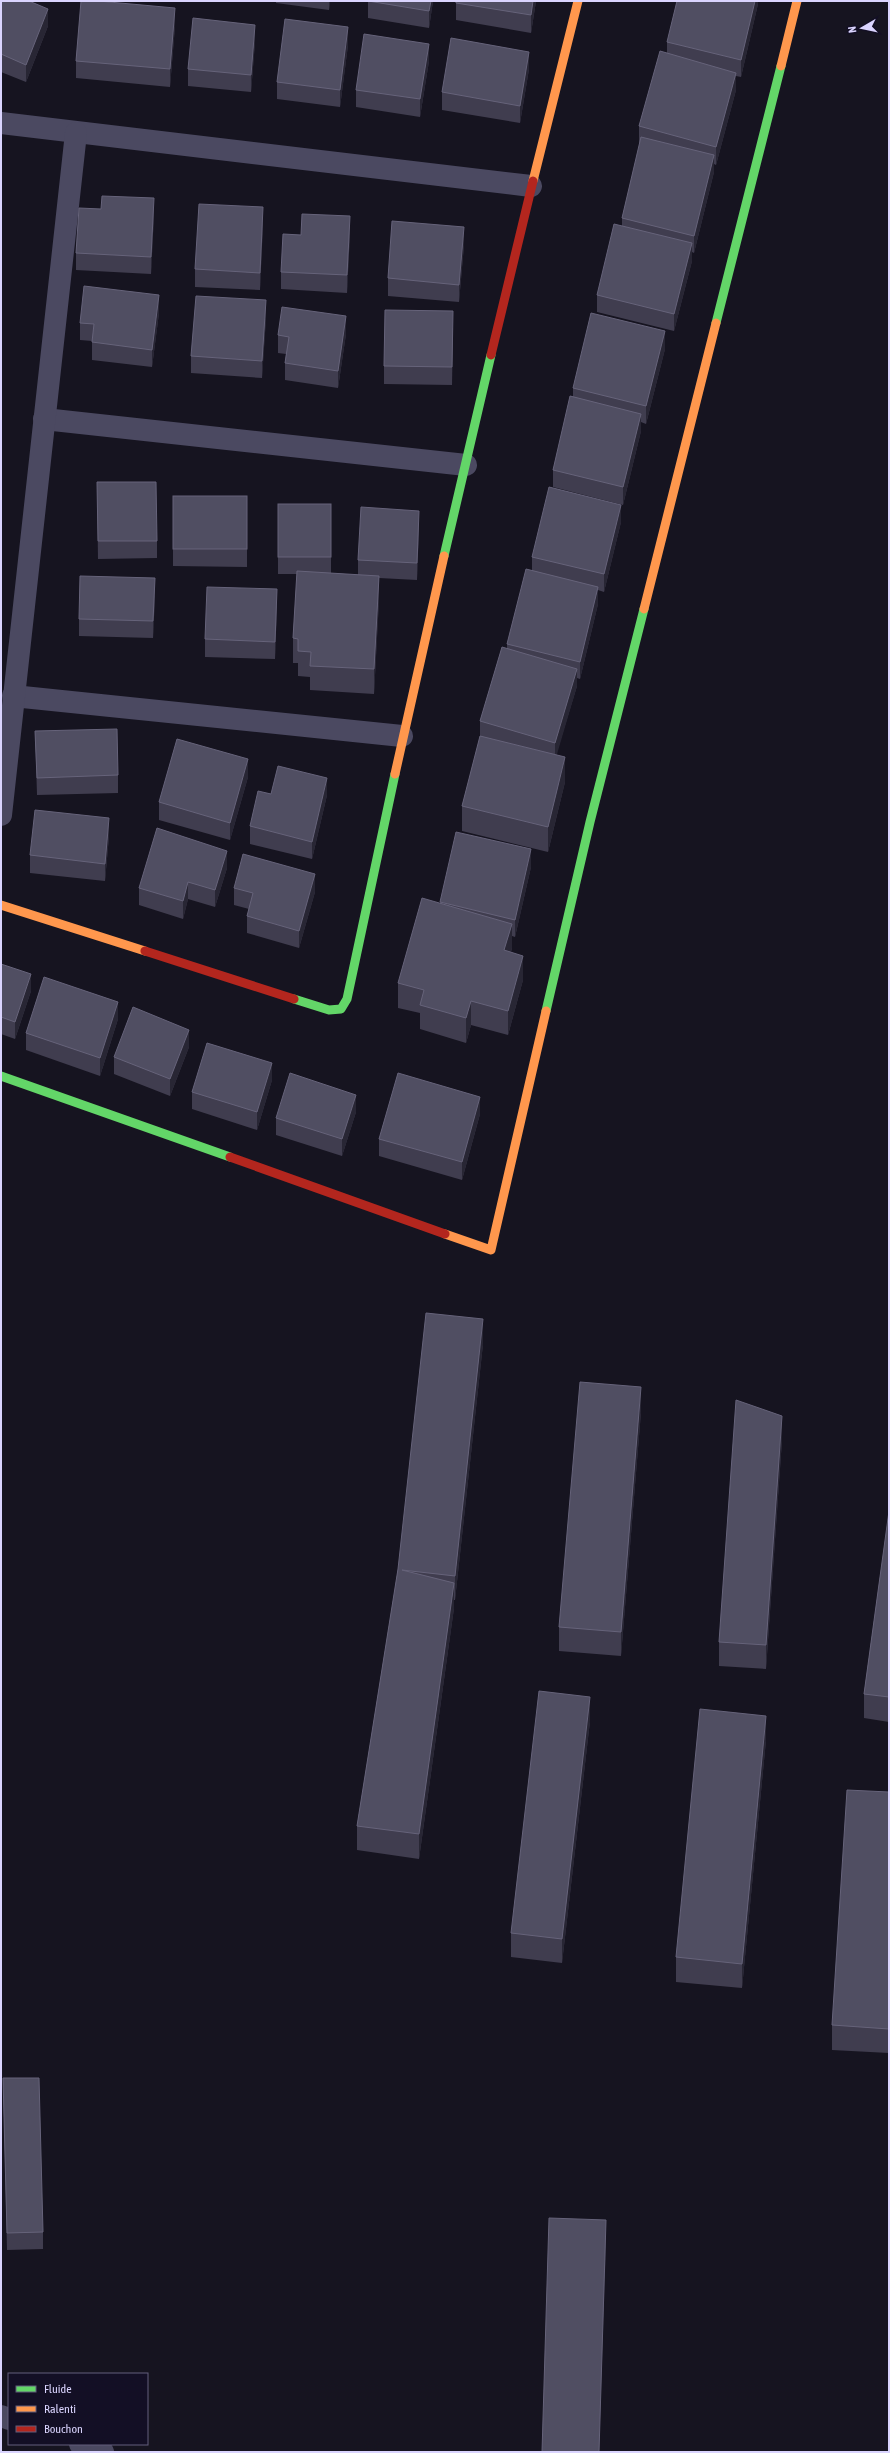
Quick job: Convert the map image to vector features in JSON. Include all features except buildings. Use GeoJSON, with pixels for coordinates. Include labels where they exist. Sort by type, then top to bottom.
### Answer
{"type":"FeatureCollection","features":[{"type":"Feature","properties":{"kind":"street"},"geometry":{"type":"LineString","coordinates":[[1,905],[329,1010],[341,1009],[348,999],[402,736],[531,186],[578,1]]}},
{"type":"Feature","properties":{"kind":"street"},"geometry":{"type":"LineString","coordinates":[[1,1076],[490,1250],[592,814],[797,1]]}},
{"type":"Feature","properties":{"kind":"street"},"geometry":{"type":"LineString","coordinates":[[1,123],[531,186]]}},
{"type":"Feature","properties":{"kind":"street"},"geometry":{"type":"LineString","coordinates":[[1,815],[76,133]]}},
{"type":"Feature","properties":{"kind":"street"},"geometry":{"type":"LineString","coordinates":[[44,419],[466,465]]}},
{"type":"Feature","properties":{"kind":"street"},"geometry":{"type":"LineString","coordinates":[[13,696],[402,736]]}},
{"type":"Feature","properties":{"kind":"street"},"geometry":{"type":"LineString","coordinates":[[83,2445],[103,2452]]}},
{"type":"Feature","properties":{"kind":"traffic: fast"},"geometry":{"type":"LineString","coordinates":[[716,323],[781,66]]}},
{"type":"Feature","properties":{"kind":"traffic: fast"},"geometry":{"type":"LineString","coordinates":[[444,556],[491,355]]}},
{"type":"Feature","properties":{"kind":"traffic: fast"},"geometry":{"type":"LineString","coordinates":[[546,1011],[590,822],[644,609]]}},
{"type":"Feature","properties":{"kind":"traffic: fast"},"geometry":{"type":"LineString","coordinates":[[294,999],[329,1010],[341,1009],[347,999],[395,774]]}},
{"type":"Feature","properties":{"kind":"traffic: fast"},"geometry":{"type":"LineString","coordinates":[[1,1076],[230,1157]]}},
{"type":"Feature","properties":{"kind":"traffic: slow"},"geometry":{"type":"LineString","coordinates":[[533,181],[578,1]]}},
{"type":"Feature","properties":{"kind":"traffic: slow"},"geometry":{"type":"LineString","coordinates":[[781,66],[797,1]]}},
{"type":"Feature","properties":{"kind":"traffic: slow"},"geometry":{"type":"LineString","coordinates":[[644,609],[716,323]]}},
{"type":"Feature","properties":{"kind":"traffic: slow"},"geometry":{"type":"LineString","coordinates":[[395,774],[444,556]]}},
{"type":"Feature","properties":{"kind":"traffic: slow"},"geometry":{"type":"LineString","coordinates":[[1,905],[145,951]]}},
{"type":"Feature","properties":{"kind":"traffic: slow"},"geometry":{"type":"LineString","coordinates":[[445,1234],[491,1250],[546,1011]]}},
{"type":"Feature","properties":{"kind":"traffic: jam"},"geometry":{"type":"LineString","coordinates":[[491,355],[533,181]]}},
{"type":"Feature","properties":{"kind":"traffic: jam"},"geometry":{"type":"LineString","coordinates":[[145,951],[294,999]]}},
{"type":"Feature","properties":{"kind":"traffic: jam"},"geometry":{"type":"LineString","coordinates":[[230,1157],[445,1234]]}}]}
